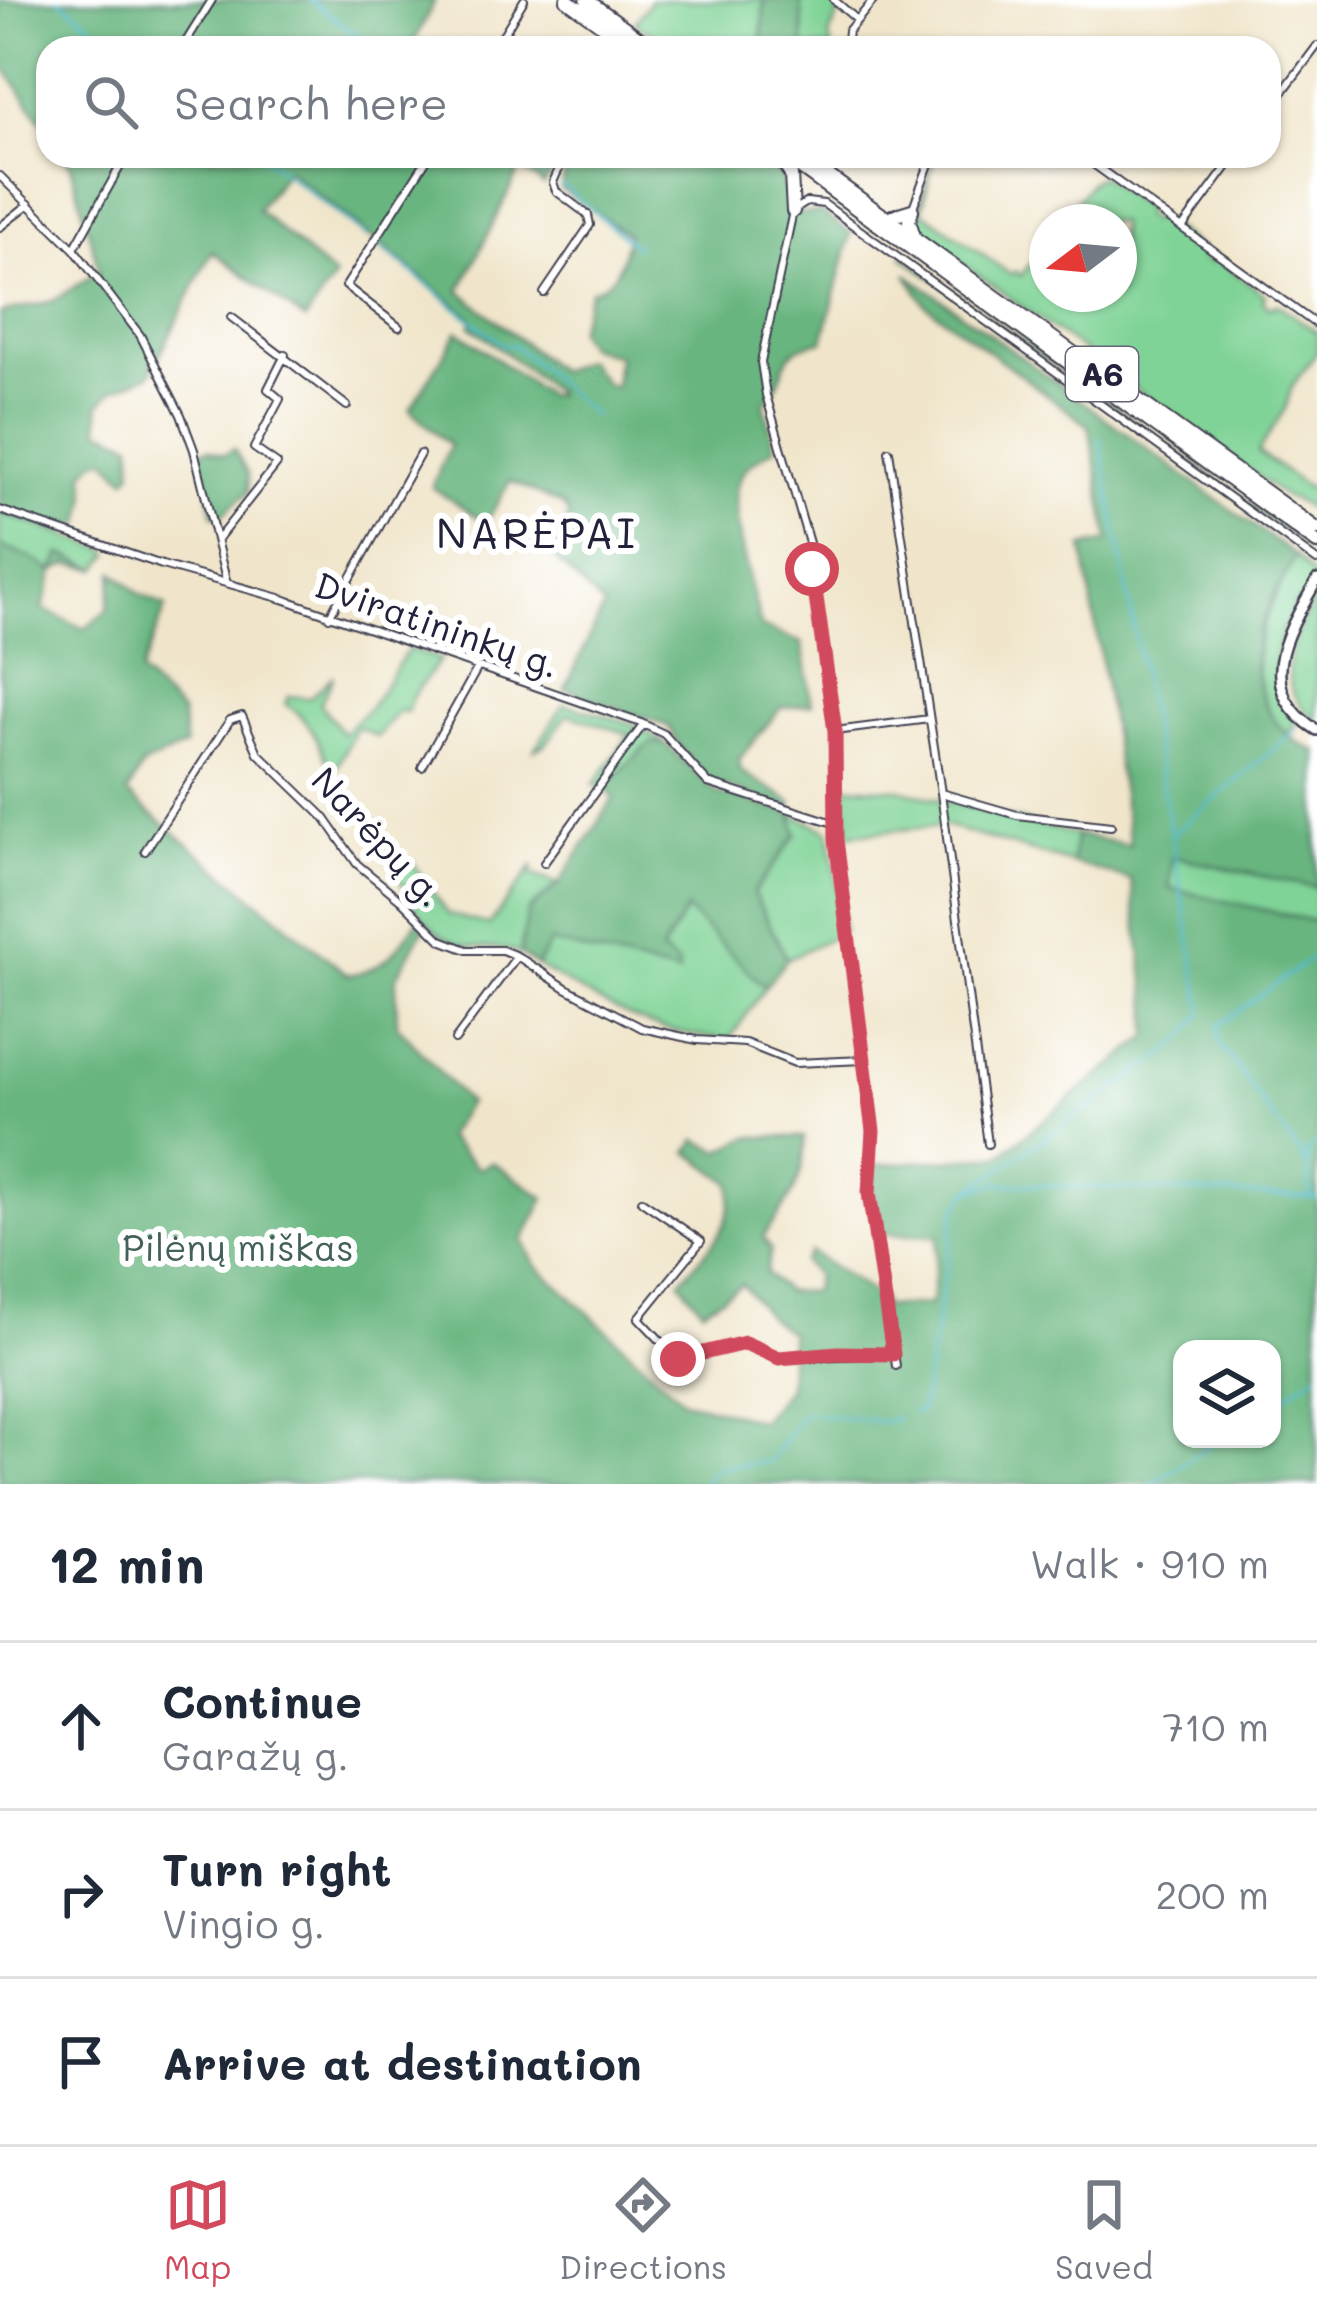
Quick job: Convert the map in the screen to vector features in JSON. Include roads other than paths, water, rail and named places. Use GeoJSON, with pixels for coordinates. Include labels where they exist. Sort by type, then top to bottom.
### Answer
{"type":"FeatureCollection","features":[{"type":"Feature","properties":{"kind":"highway"},"geometry":{"type":"LineString","coordinates":[[567,0],[615,36]]}},
{"type":"Feature","properties":{"kind":"highway"},"geometry":{"type":"LineString","coordinates":[[587,0],[636,36]]}},
{"type":"Feature","properties":{"kind":"highway"},"geometry":{"type":"LineString","coordinates":[[787,168],[793,211]]}},
{"type":"Feature","properties":{"kind":"highway","name":"A6"},"geometry":{"type":"LineString","coordinates":[[798,168],[1317,543]]}},
{"type":"Feature","properties":{"kind":"highway","name":"A6"},"geometry":{"type":"LineString","coordinates":[[817,168],[1317,530]]}},
{"type":"Feature","properties":{"kind":"highway"},"geometry":{"type":"LineString","coordinates":[[885,218],[912,210]]}},
{"type":"Feature","properties":{"kind":"highway"},"geometry":{"type":"LineString","coordinates":[[912,210],[909,220],[915,239]]}},
{"type":"Feature","properties":{"kind":"highway"},"geometry":{"type":"LineString","coordinates":[[1289,509],[1317,513]]}},
{"type":"Feature","properties":{"kind":"main road"},"geometry":{"type":"LineString","coordinates":[[1317,580],[1283,643],[1280,677],[1294,710],[1317,730]]}},
{"type":"Feature","properties":{"kind":"street"},"geometry":{"type":"LineString","coordinates":[[190,36],[212,0]]}},
{"type":"Feature","properties":{"kind":"street"},"geometry":{"type":"LineString","coordinates":[[502,36],[524,0]]}},
{"type":"Feature","properties":{"kind":"street"},"geometry":{"type":"LineString","coordinates":[[834,0],[856,20]]}},
{"type":"Feature","properties":{"kind":"street"},"geometry":{"type":"LineString","coordinates":[[846,36],[874,0]]}},
{"type":"Feature","properties":{"kind":"street"},"geometry":{"type":"LineString","coordinates":[[1281,94],[1317,46]]}},
{"type":"Feature","properties":{"kind":"street"},"geometry":{"type":"LineString","coordinates":[[74,249],[119,168]]}},
{"type":"Feature","properties":{"kind":"street"},"geometry":{"type":"LineString","coordinates":[[399,327],[346,286],[421,168]]}},
{"type":"Feature","properties":{"kind":"street"},"geometry":{"type":"LineString","coordinates":[[544,293],[590,225],[588,215],[556,191],[553,182],[559,168]]}},
{"type":"Feature","properties":{"kind":"street"},"geometry":{"type":"LineString","coordinates":[[912,210],[928,168]]}},
{"type":"Feature","properties":{"kind":"street"},"geometry":{"type":"LineString","coordinates":[[1099,168],[1317,325]]}},
{"type":"Feature","properties":{"kind":"street"},"geometry":{"type":"LineString","coordinates":[[1182,228],[1226,168]]}},
{"type":"Feature","properties":{"kind":"street"},"geometry":{"type":"LineString","coordinates":[[0,176],[74,249],[140,335],[181,415],[226,580]]}},
{"type":"Feature","properties":{"kind":"street"},"geometry":{"type":"LineString","coordinates":[[896,1366],[869,1193],[873,1131],[836,824],[835,731],[809,544],[761,362],[793,211],[811,201],[827,206],[1317,561]]}},
{"type":"Feature","properties":{"kind":"street"},"geometry":{"type":"LineString","coordinates":[[0,227],[29,204]]}},
{"type":"Feature","properties":{"kind":"street"},"geometry":{"type":"LineString","coordinates":[[231,317],[347,406]]}},
{"type":"Feature","properties":{"kind":"street"},"geometry":{"type":"LineString","coordinates":[[217,540],[278,464],[254,448],[280,399],[268,389],[285,355]]}},
{"type":"Feature","properties":{"kind":"street"},"geometry":{"type":"LineString","coordinates":[[889,451],[988,1144]]}},
{"type":"Feature","properties":{"kind":"street"},"geometry":{"type":"LineString","coordinates":[[329,617],[420,454]]}},
{"type":"Feature","properties":{"kind":"street","name":"Dviratininkų g."},"geometry":{"type":"LineString","coordinates":[[0,510],[162,565],[226,580],[644,725],[664,734],[708,783],[836,824]]}},
{"type":"Feature","properties":{"kind":"street"},"geometry":{"type":"LineString","coordinates":[[422,766],[477,669]]}},
{"type":"Feature","properties":{"kind":"street","name":"Narėpų g."},"geometry":{"type":"LineString","coordinates":[[145,851],[230,720],[242,716],[258,753],[323,817],[366,874],[455,947],[502,950],[517,956],[642,1028],[697,1040],[746,1043],[795,1064],[864,1060]]}},
{"type":"Feature","properties":{"kind":"street"},"geometry":{"type":"LineString","coordinates":[[835,731],[929,719]]}},
{"type":"Feature","properties":{"kind":"street"},"geometry":{"type":"LineString","coordinates":[[544,863],[644,725]]}},
{"type":"Feature","properties":{"kind":"street"},"geometry":{"type":"LineString","coordinates":[[941,793],[1017,815],[1111,826]]}},
{"type":"Feature","properties":{"kind":"street"},"geometry":{"type":"LineString","coordinates":[[455,1040],[517,956]]}},
{"type":"Feature","properties":{"kind":"street"},"geometry":{"type":"LineString","coordinates":[[642,1202],[701,1241],[639,1318],[678,1359],[745,1343],[779,1358],[893,1354]]}},
{"type":"Feature","properties":{"kind":"waterway"},"geometry":{"type":"LineString","coordinates":[[60,0],[106,36]]}},
{"type":"Feature","properties":{"kind":"waterway"},"geometry":{"type":"LineString","coordinates":[[310,0],[358,36]]}},
{"type":"Feature","properties":{"kind":"waterway"},"geometry":{"type":"LineString","coordinates":[[278,168],[367,237]]}},
{"type":"Feature","properties":{"kind":"waterway"},"geometry":{"type":"LineString","coordinates":[[537,168],[547,175]]}},
{"type":"Feature","properties":{"kind":"waterway"},"geometry":{"type":"LineString","coordinates":[[561,185],[638,248]]}},
{"type":"Feature","properties":{"kind":"waterway"},"geometry":{"type":"LineString","coordinates":[[380,247],[503,345],[514,345],[594,416]]}},
{"type":"Feature","properties":{"kind":"waterway"},"geometry":{"type":"LineString","coordinates":[[967,1192],[1160,1058],[1186,1036],[1203,1012],[1100,439]]}},
{"type":"Feature","properties":{"kind":"waterway"},"geometry":{"type":"LineString","coordinates":[[1173,834],[1296,730]]}},
{"type":"Feature","properties":{"kind":"waterway"},"geometry":{"type":"LineString","coordinates":[[1307,1164],[1219,1043],[1218,1026],[1317,954]]}},
{"type":"Feature","properties":{"kind":"waterway"},"geometry":{"type":"LineString","coordinates":[[1310,1197],[1307,1150],[1317,1144]]}},
{"type":"Feature","properties":{"kind":"waterway"},"geometry":{"type":"LineString","coordinates":[[913,1413],[921,1410],[956,1211],[967,1192],[999,1183],[1317,1198]]}},
{"type":"Feature","properties":{"kind":"waterway"},"geometry":{"type":"LineString","coordinates":[[1281,1398],[1317,1374]]}},
{"type":"Feature","properties":{"kind":"waterway"},"geometry":{"type":"LineString","coordinates":[[701,1484],[717,1467],[769,1462],[803,1413],[885,1422],[898,1418]]}},
{"type":"Feature","properties":{"kind":"waterway"},"geometry":{"type":"LineString","coordinates":[[1152,1484],[1206,1448]]}},
{"type":"Feature","properties":{"kind":"district","name":"NARĖPAI"},"geometry":{"type":"Point","coordinates":[537,534]}},
{"type":"Feature","properties":{"kind":"park label","name":"Pilėnų miškas"},"geometry":{"type":"Point","coordinates":[238,1248]}}]}
